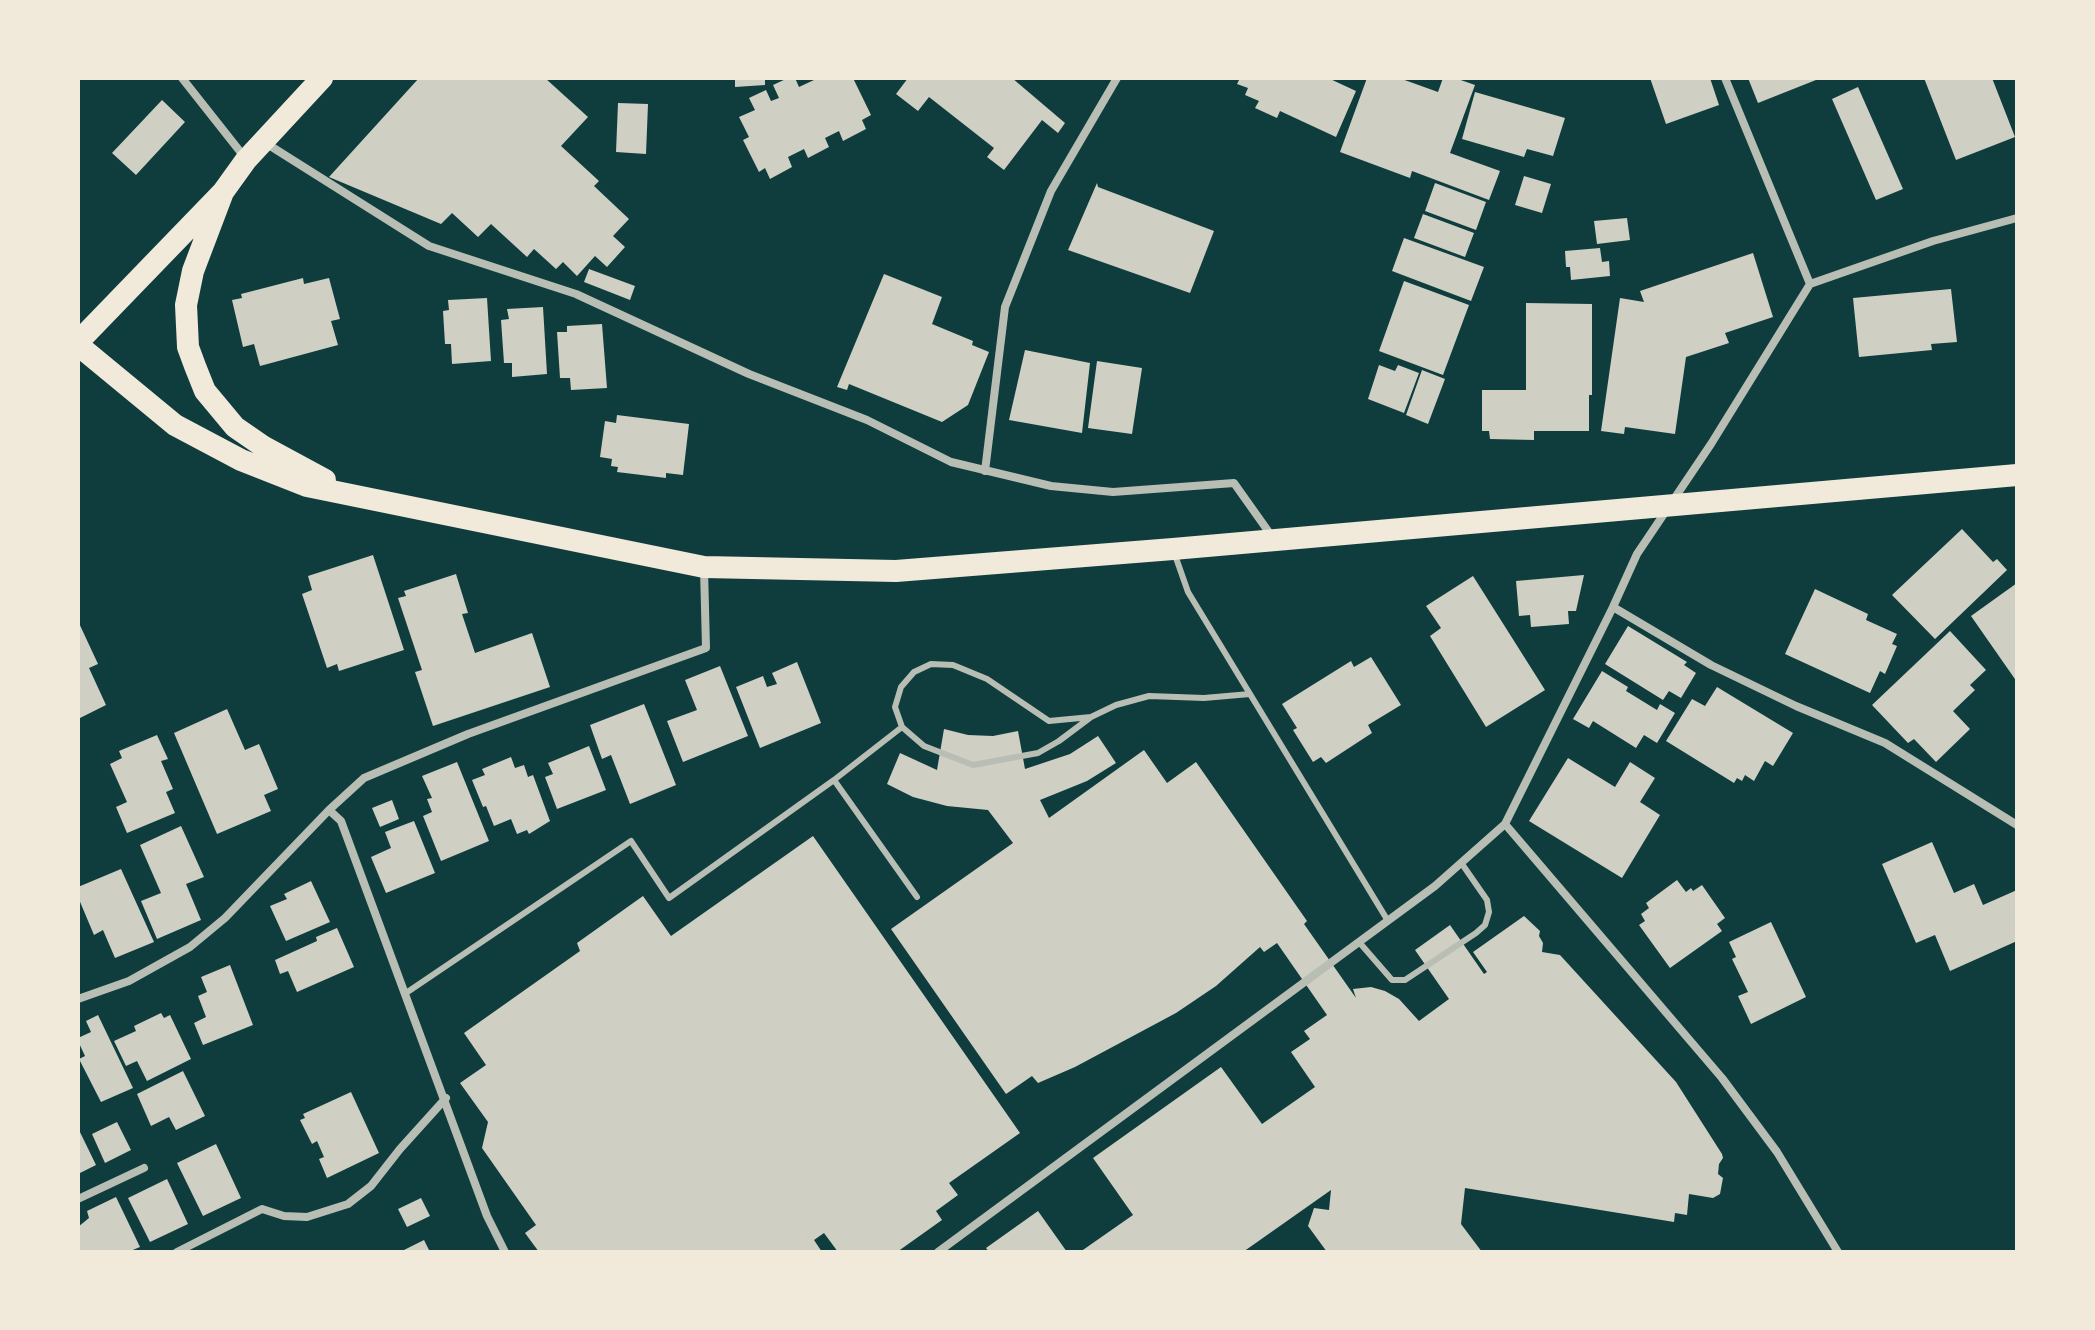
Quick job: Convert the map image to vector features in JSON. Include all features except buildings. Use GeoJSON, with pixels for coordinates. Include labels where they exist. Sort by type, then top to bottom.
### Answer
{"type":"FeatureCollection","features":[{"type":"Feature","properties":{"kind":"highway"},"geometry":{"type":"LineString","coordinates":[[322,78],[246,160],[223,192],[78,343],[175,425],[241,460],[307,486],[704,567],[896,571],[2017,475]]}},
{"type":"Feature","properties":{"kind":"highway"},"geometry":{"type":"LineString","coordinates":[[223,192],[193,271],[186,305],[188,347],[205,391],[235,427],[264,447],[347,492]]}},
{"type":"Feature","properties":{"kind":"street"},"geometry":{"type":"LineString","coordinates":[[182,78],[246,160]]}},
{"type":"Feature","properties":{"kind":"street"},"geometry":{"type":"LineString","coordinates":[[985,471],[1005,307],[1051,191],[1117,78]]}},
{"type":"Feature","properties":{"kind":"street"},"geometry":{"type":"LineString","coordinates":[[1725,78],[1810,284]]}},
{"type":"Feature","properties":{"kind":"street"},"geometry":{"type":"LineString","coordinates":[[263,141],[429,246],[576,294],[749,374],[867,420],[951,462],[1051,486],[1113,492],[1234,483],[1274,540]]}},
{"type":"Feature","properties":{"kind":"street"},"geometry":{"type":"LineString","coordinates":[[938,1252],[951,1248],[1388,921],[1462,864],[1505,824],[1637,554],[1810,284],[1933,241],[2017,218]]}},
{"type":"Feature","properties":{"kind":"street"},"geometry":{"type":"LineString","coordinates":[[78,999],[129,981],[190,947],[225,918],[364,778],[468,734],[706,648],[704,567]]}},
{"type":"Feature","properties":{"kind":"street"},"geometry":{"type":"LineString","coordinates":[[1613,607],[1711,665],[1796,706],[1885,743],[2017,825]]}},
{"type":"Feature","properties":{"kind":"street"},"geometry":{"type":"LineString","coordinates":[[329,810],[341,821],[446,1098],[487,1216],[505,1252]]}},
{"type":"Feature","properties":{"kind":"street"},"geometry":{"type":"LineString","coordinates":[[1505,824],[1722,1078],[1777,1152],[1838,1252]]}},
{"type":"Feature","properties":{"kind":"street"},"geometry":{"type":"LineString","coordinates":[[177,1252],[262,1209],[284,1216],[307,1217],[348,1204],[371,1186],[446,1098]]}},
{"type":"Feature","properties":{"kind":"street"},"geometry":{"type":"LineString","coordinates":[[78,1199],[144,1168]]}},
{"type":"Feature","properties":{"kind":"lane"},"geometry":{"type":"LineString","coordinates":[[1173,549],[1188,592],[1388,921]]}},
{"type":"Feature","properties":{"kind":"lane"},"geometry":{"type":"LineString","coordinates":[[1091,717],[1049,721],[987,679],[953,665],[931,664],[914,672],[901,687],[895,707],[902,727],[924,746],[973,765],[1038,753],[1091,717],[1116,705],[1149,696],[1204,698],[1250,694]]}},
{"type":"Feature","properties":{"kind":"lane"},"geometry":{"type":"LineString","coordinates":[[406,993],[631,841],[669,898],[834,780],[902,727]]}},
{"type":"Feature","properties":{"kind":"lane"},"geometry":{"type":"LineString","coordinates":[[834,780],[917,897]]}},
{"type":"Feature","properties":{"kind":"lane"},"geometry":{"type":"LineString","coordinates":[[1359,942],[1392,980],[1405,980],[1476,933],[1485,925],[1489,912],[1487,900],[1462,864]]}}]}
